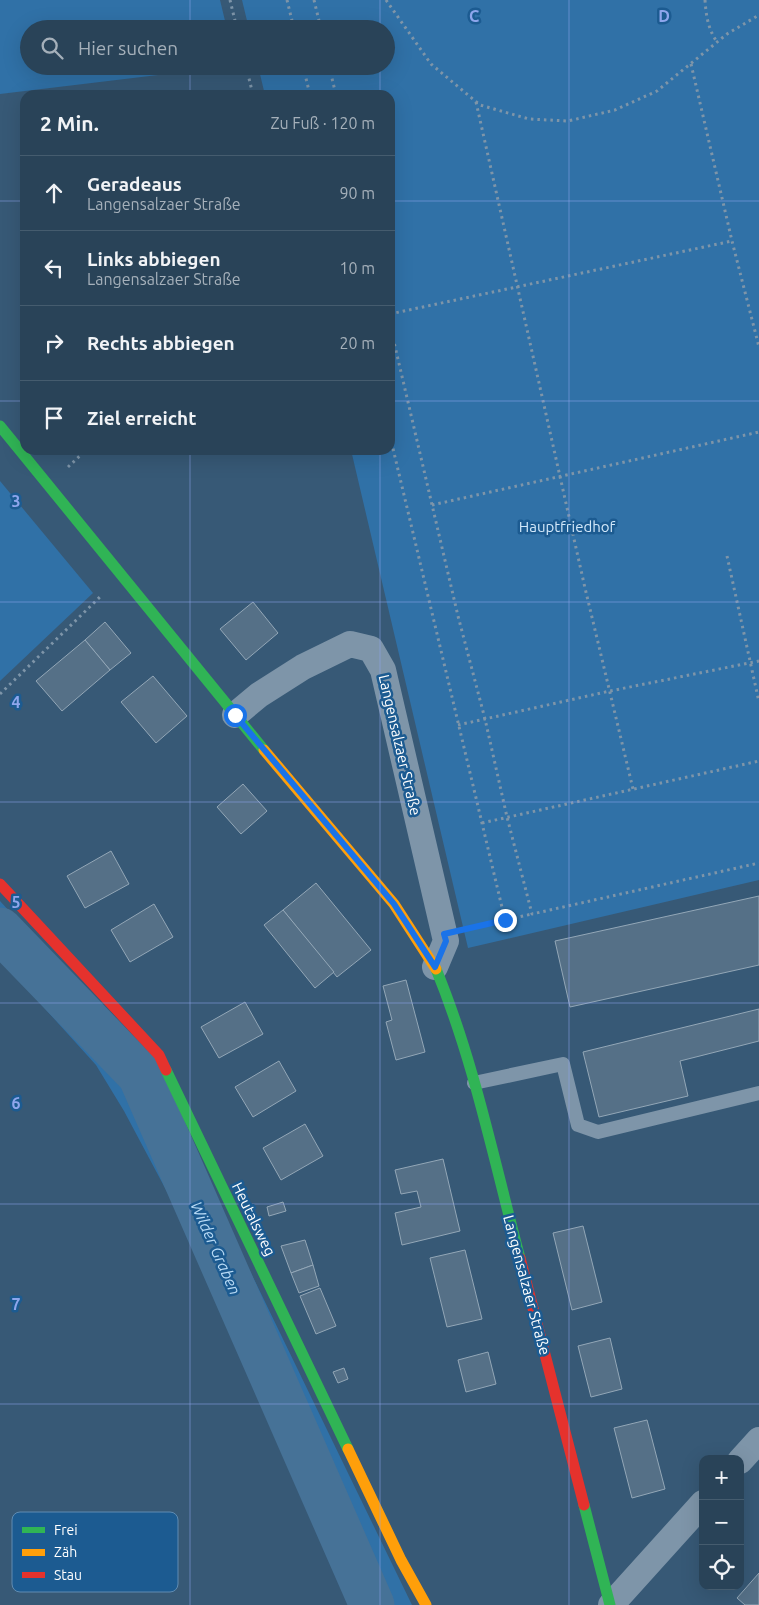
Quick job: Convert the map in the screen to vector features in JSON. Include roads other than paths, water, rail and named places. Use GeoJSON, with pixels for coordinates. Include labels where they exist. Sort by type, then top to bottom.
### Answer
{"type":"FeatureCollection","features":[{"type":"Feature","properties":{"kind":"main road","name":"Langensalzaer Straße"},"geometry":{"type":"LineString","coordinates":[[0,426],[20,451]]}},
{"type":"Feature","properties":{"kind":"main road","name":"Langensalzaer Straße"},"geometry":{"type":"LineString","coordinates":[[24,455],[235,715],[394,904],[435,967],[453,1010],[474,1083],[611,1605]]}},
{"type":"Feature","properties":{"kind":"main road","name":"Heutalsweg"},"geometry":{"type":"LineString","coordinates":[[0,884],[159,1055],[396,1551],[426,1605]]}},
{"type":"Feature","properties":{"kind":"street","name":"Langensalzaer Straße"},"geometry":{"type":"LineString","coordinates":[[235,715],[259,695],[326,655],[350,644],[370,649],[383,670],[446,941],[435,967]]}},
{"type":"Feature","properties":{"kind":"street"},"geometry":{"type":"LineString","coordinates":[[744,1457],[759,1440]]}},
{"type":"Feature","properties":{"kind":"street","name":"Langensalzaer Straße"},"geometry":{"type":"LineString","coordinates":[[611,1605],[699,1507]]}},
{"type":"Feature","properties":{"kind":"lane"},"geometry":{"type":"LineString","coordinates":[[474,1083],[563,1064],[578,1125],[598,1132],[759,1093]]}},
{"type":"Feature","properties":{"kind":"waterway","name":"Wilder Graben"},"geometry":{"type":"LineString","coordinates":[[0,930],[140,1075],[372,1605]]}},
{"type":"Feature","properties":{"kind":"park label","name":"Hauptfriedhof"},"geometry":{"type":"Point","coordinates":[567,526]}}]}
